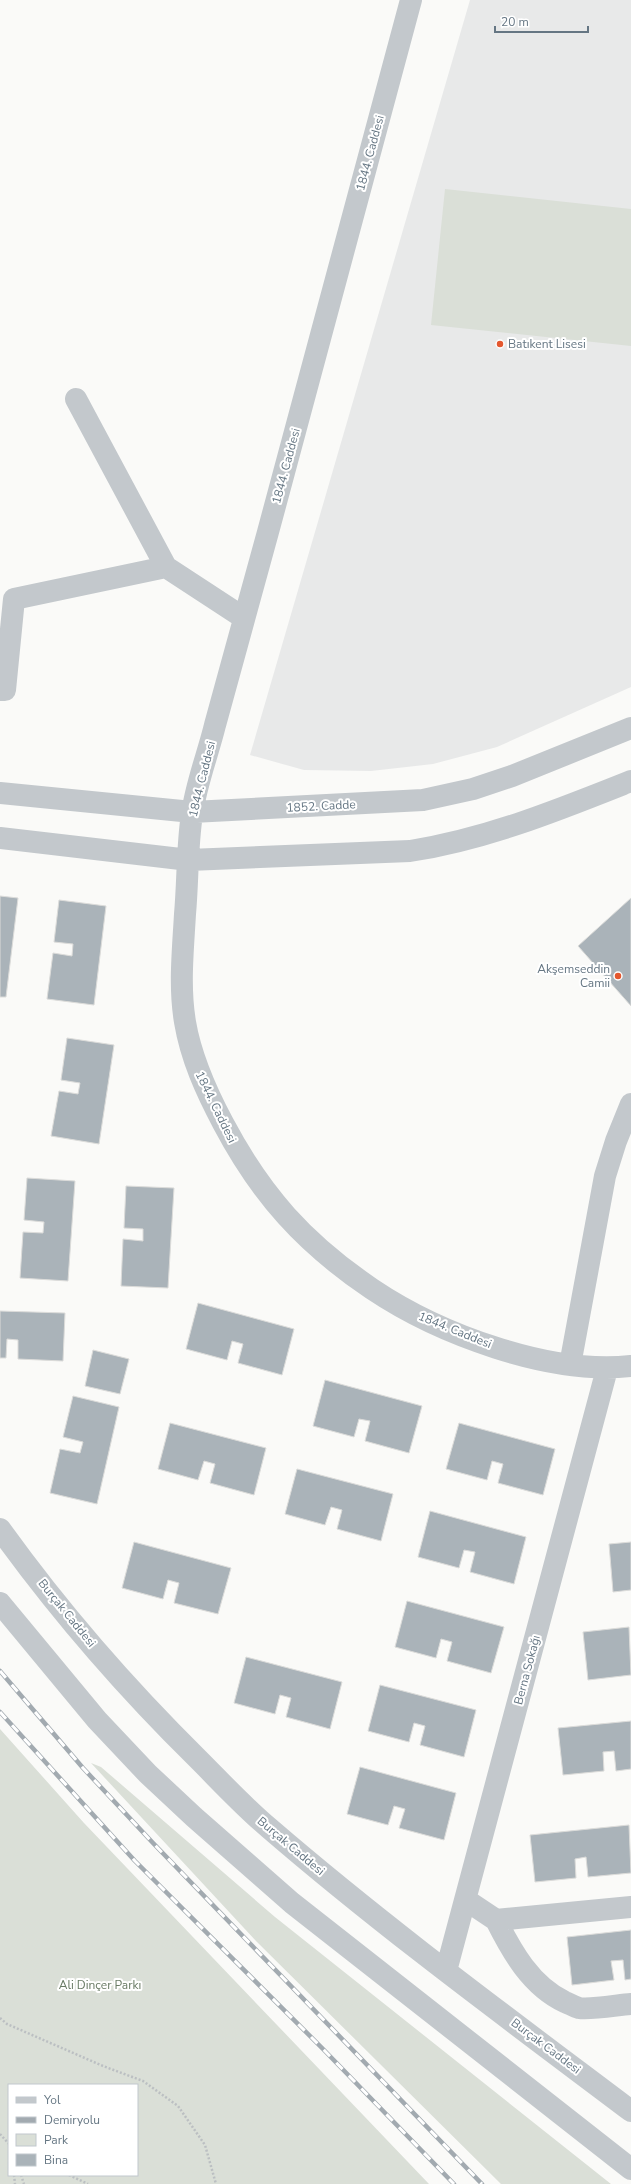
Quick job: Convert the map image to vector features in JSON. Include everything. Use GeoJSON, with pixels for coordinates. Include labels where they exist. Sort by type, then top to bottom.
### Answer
{"type":"FeatureCollection","features":[{"type":"Feature","properties":{"kind":"street","name":"1844. Caddesi"},"geometry":{"type":"LineString","coordinates":[[412,0],[192,812],[182,976],[184,1018],[194,1059],[213,1104],[236,1148],[266,1193],[287,1218],[316,1246],[354,1276],[410,1312],[465,1336],[514,1353],[570,1365],[607,1369],[631,1366]]}},
{"type":"Feature","properties":{"kind":"street"},"geometry":{"type":"LineString","coordinates":[[76,398],[166,567],[244,618]]}},
{"type":"Feature","properties":{"kind":"street"},"geometry":{"type":"LineString","coordinates":[[0,690],[5,690],[14,599],[166,567]]}},
{"type":"Feature","properties":{"kind":"street","name":"1852. Cadde"},"geometry":{"type":"LineString","coordinates":[[0,793],[192,812],[408,802],[439,797],[512,776],[631,728]]}},
{"type":"Feature","properties":{"kind":"street"},"geometry":{"type":"LineString","coordinates":[[0,838],[189,860],[410,850],[443,846],[502,830],[631,781]]}},
{"type":"Feature","properties":{"kind":"street"},"geometry":{"type":"LineString","coordinates":[[570,1365],[605,1176],[616,1141],[631,1104]]}},
{"type":"Feature","properties":{"kind":"street","name":"Berna Sokağı"},"geometry":{"type":"LineString","coordinates":[[446,1971],[607,1369]]}},
{"type":"Feature","properties":{"kind":"street","name":"Burçak Caddesi"},"geometry":{"type":"LineString","coordinates":[[0,1529],[66,1613],[125,1683],[217,1778],[268,1827],[316,1868],[446,1971],[631,2111]]}},
{"type":"Feature","properties":{"kind":"street"},"geometry":{"type":"LineString","coordinates":[[0,1603],[97,1720],[148,1774],[194,1817],[292,1903],[631,2169]]}},
{"type":"Feature","properties":{"kind":"street"},"geometry":{"type":"LineString","coordinates":[[466,1900],[496,1920],[509,1946],[525,1969],[542,1987],[560,2000],[580,2008],[631,2004]]}},
{"type":"Feature","properties":{"kind":"street"},"geometry":{"type":"LineString","coordinates":[[496,1920],[631,1907]]}},
{"type":"Feature","properties":{"kind":"path"},"geometry":{"type":"LineString","coordinates":[[0,2018],[7,2024],[103,2066],[143,2081],[178,2106],[205,2145],[216,2184]]}},
{"type":"Feature","properties":{"kind":"path"},"geometry":{"type":"LineString","coordinates":[[0,2134],[8,2143]]}},
{"type":"Feature","properties":{"kind":"path"},"geometry":{"type":"LineString","coordinates":[[71,2176],[88,2184]]}},
{"type":"Feature","properties":{"kind":"shaded area","name":"Batıkent Lisesi"},"geometry":{"type":"Polygon","coordinates":[[[470,0],[631,0],[631,687],[497,747],[433,764],[371,771],[304,770],[250,755],[470,0]]]}},
{"type":"Feature","properties":{"kind":"green space"},"geometry":{"type":"Polygon","coordinates":[[[445,189],[631,209],[631,346],[431,325],[445,189]]]}},
{"type":"Feature","properties":{"kind":"green space","name":"Ali Dinçer Parkı"},"geometry":{"type":"Polygon","coordinates":[[[0,1729],[84,1823],[429,2184],[0,2184],[0,1729]]]}},
{"type":"Feature","properties":{"kind":"green space"},"geometry":{"type":"Polygon","coordinates":[[[91,1763],[101,1767],[275,1917],[611,2184],[501,2184],[256,1941],[91,1763]]]}},
{"type":"Feature","properties":{"kind":"building"},"geometry":{"type":"Polygon","coordinates":[[[0,896],[18,898],[6,997],[0,997],[0,896]]]}},
{"type":"Feature","properties":{"kind":"building","name":"Akşemseddin Camii"},"geometry":{"type":"Polygon","coordinates":[[[631,898],[631,1006],[578,946],[631,898]]]}},
{"type":"Feature","properties":{"kind":"building"},"geometry":{"type":"Polygon","coordinates":[[[59,900],[106,906],[94,1005],[47,999],[53,953],[72,956],[73,944],[54,942],[59,900]]]}},
{"type":"Feature","properties":{"kind":"building"},"geometry":{"type":"Polygon","coordinates":[[[67,1038],[114,1045],[99,1144],[51,1136],[59,1091],[78,1094],[80,1083],[61,1080],[67,1038]]]}},
{"type":"Feature","properties":{"kind":"building"},"geometry":{"type":"Polygon","coordinates":[[[27,1178],[75,1181],[68,1281],[20,1278],[23,1232],[43,1233],[44,1222],[24,1220],[27,1178]]]}},
{"type":"Feature","properties":{"kind":"building"},"geometry":{"type":"Polygon","coordinates":[[[126,1186],[174,1188],[168,1288],[121,1286],[123,1239],[143,1241],[143,1229],[124,1228],[126,1186]]]}},
{"type":"Feature","properties":{"kind":"building"},"geometry":{"type":"Polygon","coordinates":[[[198,1303],[294,1329],[282,1375],[238,1363],[243,1344],[232,1341],[227,1360],[186,1349],[198,1303]]]}},
{"type":"Feature","properties":{"kind":"building"},"geometry":{"type":"Polygon","coordinates":[[[0,1311],[65,1313],[63,1361],[18,1359],[18,1340],[7,1339],[6,1358],[0,1358],[0,1311]]]}},
{"type":"Feature","properties":{"kind":"building"},"geometry":{"type":"Polygon","coordinates":[[[93,1350],[129,1359],[120,1394],[85,1386],[93,1350]]]}},
{"type":"Feature","properties":{"kind":"building"},"geometry":{"type":"Polygon","coordinates":[[[325,1380],[422,1406],[409,1453],[365,1441],[370,1421],[359,1419],[354,1437],[313,1426],[325,1380]]]}},
{"type":"Feature","properties":{"kind":"building"},"geometry":{"type":"Polygon","coordinates":[[[73,1396],[119,1407],[97,1504],[50,1493],[60,1449],[80,1453],[83,1442],[63,1437],[73,1396]]]}},
{"type":"Feature","properties":{"kind":"building"},"geometry":{"type":"Polygon","coordinates":[[[170,1423],[266,1448],[254,1495],[210,1483],[215,1464],[204,1461],[198,1480],[158,1469],[170,1423]]]}},
{"type":"Feature","properties":{"kind":"building"},"geometry":{"type":"Polygon","coordinates":[[[459,1423],[555,1449],[543,1495],[498,1483],[503,1464],[492,1461],[487,1480],[446,1469],[459,1423]]]}},
{"type":"Feature","properties":{"kind":"building"},"geometry":{"type":"Polygon","coordinates":[[[297,1469],[393,1494],[381,1541],[337,1529],[342,1510],[331,1507],[325,1525],[285,1514],[297,1469]]]}},
{"type":"Feature","properties":{"kind":"building"},"geometry":{"type":"Polygon","coordinates":[[[430,1511],[526,1537],[514,1584],[470,1572],[475,1552],[464,1550],[459,1568],[418,1557],[430,1511]]]}},
{"type":"Feature","properties":{"kind":"building"},"geometry":{"type":"Polygon","coordinates":[[[134,1542],[231,1568],[218,1614],[174,1603],[179,1583],[168,1580],[163,1599],[122,1588],[134,1542]]]}},
{"type":"Feature","properties":{"kind":"building"},"geometry":{"type":"Polygon","coordinates":[[[631,1542],[631,1590],[613,1592],[609,1544],[631,1542]]]}},
{"type":"Feature","properties":{"kind":"building"},"geometry":{"type":"Polygon","coordinates":[[[407,1601],[504,1627],[491,1673],[447,1661],[452,1642],[441,1639],[436,1658],[395,1647],[407,1601]]]}},
{"type":"Feature","properties":{"kind":"building"},"geometry":{"type":"Polygon","coordinates":[[[629,1627],[631,1675],[588,1680],[583,1632],[629,1627]]]}},
{"type":"Feature","properties":{"kind":"building"},"geometry":{"type":"Polygon","coordinates":[[[246,1657],[342,1682],[330,1729],[286,1717],[291,1698],[280,1695],[275,1714],[234,1703],[246,1657]]]}},
{"type":"Feature","properties":{"kind":"building"},"geometry":{"type":"Polygon","coordinates":[[[380,1685],[476,1710],[464,1757],[420,1745],[425,1726],[414,1723],[409,1742],[368,1731],[380,1685]]]}},
{"type":"Feature","properties":{"kind":"building"},"geometry":{"type":"Polygon","coordinates":[[[631,1721],[631,1769],[616,1771],[614,1751],[603,1752],[604,1771],[563,1775],[558,1728],[631,1721]]]}},
{"type":"Feature","properties":{"kind":"building"},"geometry":{"type":"Polygon","coordinates":[[[360,1767],[456,1793],[444,1840],[399,1828],[405,1809],[394,1806],[388,1825],[347,1814],[360,1767]]]}},
{"type":"Feature","properties":{"kind":"building"},"geometry":{"type":"Polygon","coordinates":[[[629,1825],[631,1873],[588,1877],[586,1857],[575,1859],[576,1878],[535,1882],[530,1835],[629,1825]]]}},
{"type":"Feature","properties":{"kind":"building"},"geometry":{"type":"Polygon","coordinates":[[[631,1930],[631,1979],[625,1980],[623,1960],[611,1961],[614,1980],[572,1985],[567,1937],[631,1930]]]}},
{"type":"Feature","properties":{"kind":"railway"},"geometry":{"type":"LineString","coordinates":[[0,1671],[83,1768],[153,1843],[482,2184]]}},
{"type":"Feature","properties":{"kind":"railway"},"geometry":{"type":"LineString","coordinates":[[0,1712],[135,1861],[323,2049],[454,2184]]}},
{"type":"Feature","properties":{"kind":"place","name":"Batıkent Lisesi"},"geometry":{"type":"Point","coordinates":[500,344]}},
{"type":"Feature","properties":{"kind":"place","name":"Akşemseddin Camii"},"geometry":{"type":"Point","coordinates":[618,976]}}]}
